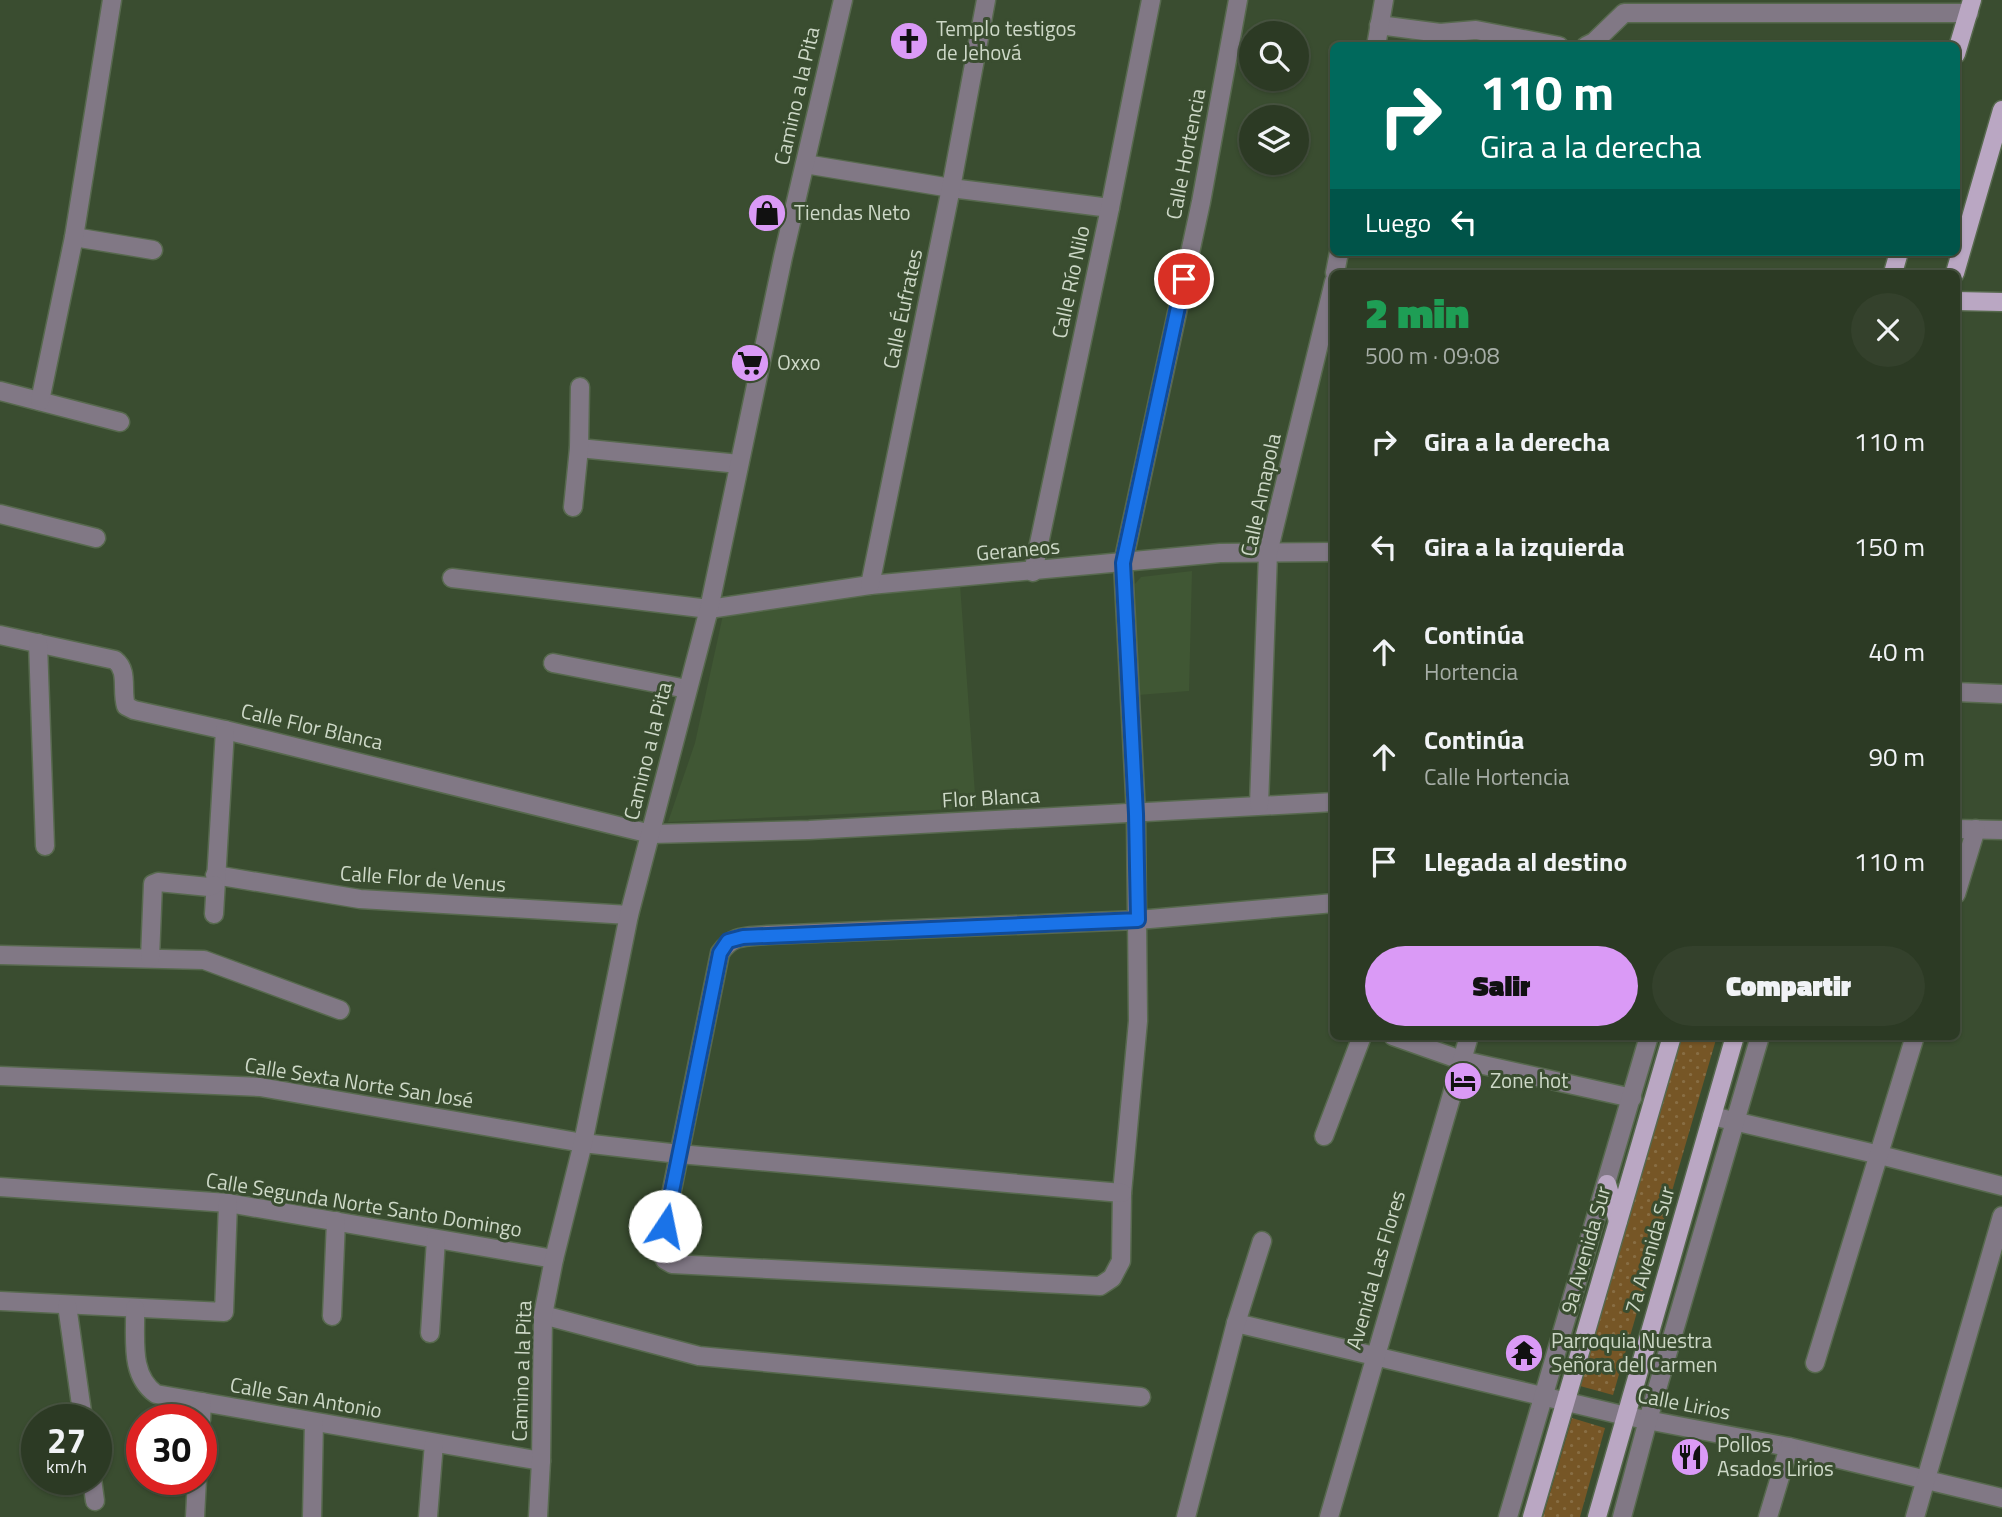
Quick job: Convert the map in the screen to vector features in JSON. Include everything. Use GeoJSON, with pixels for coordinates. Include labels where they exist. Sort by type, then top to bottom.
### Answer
{"type":"FeatureCollection","features":[{"type":"Feature","properties":{"kind":"main road"},"geometry":{"type":"LineString","coordinates":[[1960,42],[1970,6]]}},
{"type":"Feature","properties":{"kind":"main road"},"geometry":{"type":"LineString","coordinates":[[1960,256],[2002,110]]}},
{"type":"Feature","properties":{"kind":"main road"},"geometry":{"type":"LineString","coordinates":[[1960,300],[2002,302]]}},
{"type":"Feature","properties":{"kind":"main road","name":"9a Avenida Sur"},"geometry":{"type":"LineString","coordinates":[[1532,1517],[1671,1040]]}},
{"type":"Feature","properties":{"kind":"main road","name":"7a Avenida Sur"},"geometry":{"type":"LineString","coordinates":[[1597,1517],[1734,1040]]}},
{"type":"Feature","properties":{"kind":"main road"},"geometry":{"type":"LineString","coordinates":[[1607,1184],[1618,1221]]}},
{"type":"Feature","properties":{"kind":"street"},"geometry":{"type":"LineString","coordinates":[[40,401],[75,237],[112,0]]}},
{"type":"Feature","properties":{"kind":"street","name":"Camino a la Pita"},"geometry":{"type":"LineString","coordinates":[[538,1517],[543,1315],[554,1259],[583,1143],[629,915],[709,609],[783,257],[842,0]]}},
{"type":"Feature","properties":{"kind":"street","name":"Calle Éufrates"},"geometry":{"type":"LineString","coordinates":[[870,585],[951,188],[986,0]]}},
{"type":"Feature","properties":{"kind":"street","name":"Calle Río Nilo"},"geometry":{"type":"LineString","coordinates":[[1033,572],[1152,0]]}},
{"type":"Feature","properties":{"kind":"street","name":"Calle Hortencia"},"geometry":{"type":"LineString","coordinates":[[679,1154],[660,1250],[672,1264],[1100,1286],[1112,1278],[1121,1261],[1122,1193],[1138,1021],[1136,814],[1123,563],[1200,202],[1238,0]]}},
{"type":"Feature","properties":{"kind":"street"},"geometry":{"type":"LineString","coordinates":[[1377,42],[1384,0]]}},
{"type":"Feature","properties":{"kind":"street"},"geometry":{"type":"LineString","coordinates":[[1594,42],[1624,13],[1970,6]]}},
{"type":"Feature","properties":{"kind":"street"},"geometry":{"type":"LineString","coordinates":[[1379,25],[1440,33],[1476,30],[1538,42]]}},
{"type":"Feature","properties":{"kind":"street"},"geometry":{"type":"LineString","coordinates":[[805,164],[951,188],[1110,208]]}},
{"type":"Feature","properties":{"kind":"street"},"geometry":{"type":"LineString","coordinates":[[75,237],[153,250]]}},
{"type":"Feature","properties":{"kind":"street","name":"Calle Amapola"},"geometry":{"type":"LineString","coordinates":[[1259,805],[1268,553],[1330,298]]}},
{"type":"Feature","properties":{"kind":"street"},"geometry":{"type":"LineString","coordinates":[[573,507],[579,449],[580,387]]}},
{"type":"Feature","properties":{"kind":"street"},"geometry":{"type":"LineString","coordinates":[[0,391],[120,422]]}},
{"type":"Feature","properties":{"kind":"street"},"geometry":{"type":"LineString","coordinates":[[579,449],[739,464]]}},
{"type":"Feature","properties":{"kind":"street"},"geometry":{"type":"LineString","coordinates":[[0,514],[96,538]]}},
{"type":"Feature","properties":{"kind":"street","name":"Geraneos"},"geometry":{"type":"LineString","coordinates":[[452,578],[709,609],[870,585],[1220,553],[1330,552]]}},
{"type":"Feature","properties":{"kind":"street","name":"Calle Flor Blanca"},"geometry":{"type":"LineString","coordinates":[[0,635],[115,660],[122,665],[124,672],[123,696],[126,706],[134,710],[651,834]]}},
{"type":"Feature","properties":{"kind":"street"},"geometry":{"type":"LineString","coordinates":[[38,643],[45,846]]}},
{"type":"Feature","properties":{"kind":"street"},"geometry":{"type":"LineString","coordinates":[[553,663],[687,689]]}},
{"type":"Feature","properties":{"kind":"street"},"geometry":{"type":"LineString","coordinates":[[1960,692],[2002,694]]}},
{"type":"Feature","properties":{"kind":"street"},"geometry":{"type":"LineString","coordinates":[[214,914],[225,730]]}},
{"type":"Feature","properties":{"kind":"street","name":"Flor Blanca"},"geometry":{"type":"LineString","coordinates":[[651,834],[823,830],[1330,802]]}},
{"type":"Feature","properties":{"kind":"street"},"geometry":{"type":"LineString","coordinates":[[1960,829],[2002,830]]}},
{"type":"Feature","properties":{"kind":"street"},"geometry":{"type":"LineString","coordinates":[[1960,881],[1976,829]]}},
{"type":"Feature","properties":{"kind":"street","name":"Calle Flor de Venus"},"geometry":{"type":"LineString","coordinates":[[150,958],[153,884],[158,881],[209,887],[215,880],[360,899],[629,915]]}},
{"type":"Feature","properties":{"kind":"street"},"geometry":{"type":"LineString","coordinates":[[679,1154],[720,953],[728,941],[755,936],[1138,920],[1330,903]]}},
{"type":"Feature","properties":{"kind":"street"},"geometry":{"type":"LineString","coordinates":[[0,955],[204,960],[340,1010]]}},
{"type":"Feature","properties":{"kind":"street"},"geometry":{"type":"LineString","coordinates":[[1324,1136],[1360,1040]]}},
{"type":"Feature","properties":{"kind":"street"},"geometry":{"type":"LineString","coordinates":[[1404,1040],[1461,1060],[1632,1097]]}},
{"type":"Feature","properties":{"kind":"street","name":"Avenida Las Flores"},"geometry":{"type":"LineString","coordinates":[[1329,1517],[1468,1040]]}},
{"type":"Feature","properties":{"kind":"street"},"geometry":{"type":"LineString","coordinates":[[1508,1517],[1648,1040]]}},
{"type":"Feature","properties":{"kind":"street"},"geometry":{"type":"LineString","coordinates":[[1622,1517],[1758,1040]]}},
{"type":"Feature","properties":{"kind":"street"},"geometry":{"type":"LineString","coordinates":[[1815,1363],[1914,1040]]}},
{"type":"Feature","properties":{"kind":"street","name":"Calle Sexta Norte San José"},"geometry":{"type":"LineString","coordinates":[[0,1076],[260,1087],[583,1143],[1122,1193]]}},
{"type":"Feature","properties":{"kind":"street"},"geometry":{"type":"LineString","coordinates":[[1712,1116],[2002,1186]]}},
{"type":"Feature","properties":{"kind":"street","name":"Calle Segunda Norte Santo Domingo"},"geometry":{"type":"LineString","coordinates":[[0,1187],[229,1203],[554,1259]]}},
{"type":"Feature","properties":{"kind":"street"},"geometry":{"type":"LineString","coordinates":[[0,1301],[224,1312],[229,1203]]}},
{"type":"Feature","properties":{"kind":"street"},"geometry":{"type":"LineString","coordinates":[[1915,1517],[2002,1216]]}},
{"type":"Feature","properties":{"kind":"street"},"geometry":{"type":"LineString","coordinates":[[332,1316],[336,1222]]}},
{"type":"Feature","properties":{"kind":"street"},"geometry":{"type":"LineString","coordinates":[[430,1333],[436,1239]]}},
{"type":"Feature","properties":{"kind":"street"},"geometry":{"type":"LineString","coordinates":[[1186,1517],[1236,1323],[1262,1241]]}},
{"type":"Feature","properties":{"kind":"street"},"geometry":{"type":"LineString","coordinates":[[67,1305],[81,1404]]}},
{"type":"Feature","properties":{"kind":"street","name":"Calle San Antonio"},"geometry":{"type":"LineString","coordinates":[[135,1308],[137,1370],[145,1387],[183,1404]]}},
{"type":"Feature","properties":{"kind":"street"},"geometry":{"type":"LineString","coordinates":[[543,1315],[699,1356],[1141,1397]]}},
{"type":"Feature","properties":{"kind":"street","name":"Calle Lirios"},"geometry":{"type":"LineString","coordinates":[[1236,1323],[1626,1416],[1789,1447],[2002,1498]]}},
{"type":"Feature","properties":{"kind":"street","name":"Calle San Antonio"},"geometry":{"type":"LineString","coordinates":[[217,1412],[314,1422],[541,1461]]}},
{"type":"Feature","properties":{"kind":"street"},"geometry":{"type":"LineString","coordinates":[[312,1517],[314,1422]]}},
{"type":"Feature","properties":{"kind":"street"},"geometry":{"type":"LineString","coordinates":[[428,1517],[434,1443]]}},
{"type":"Feature","properties":{"kind":"street"},"geometry":{"type":"LineString","coordinates":[[1768,1517],[1789,1447]]}},
{"type":"Feature","properties":{"kind":"street"},"geometry":{"type":"LineString","coordinates":[[94,1495],[95,1501]]}},
{"type":"Feature","properties":{"kind":"street"},"geometry":{"type":"LineString","coordinates":[[195,1517],[196,1495]]}},
{"type":"Feature","properties":{"kind":"shaded area"},"geometry":{"type":"Polygon","coordinates":[[[1192,571],[1189,691],[1138,695],[1135,584],[1141,577],[1192,571]]]}},
{"type":"Feature","properties":{"kind":"shaded area"},"geometry":{"type":"Polygon","coordinates":[[[960,584],[976,808],[668,822],[695,743],[723,615],[960,584]]]}},
{"type":"Feature","properties":{"kind":"shaded area"},"geometry":{"type":"Polygon","coordinates":[[[1680,1040],[1716,1040],[1613,1395],[1580,1386],[1680,1040]]]}},
{"type":"Feature","properties":{"kind":"shaded area"},"geometry":{"type":"Polygon","coordinates":[[[1572,1418],[1605,1428],[1580,1517],[1543,1517],[1572,1418]]]}},
{"type":"Feature","properties":{"kind":"place","name":"Templo testigos de Jehová"},"geometry":{"type":"Point","coordinates":[909,41]}},
{"type":"Feature","properties":{"kind":"place","name":"Tiendas Neto"},"geometry":{"type":"Point","coordinates":[767,213]}},
{"type":"Feature","properties":{"kind":"place","name":"Oxxo"},"geometry":{"type":"Point","coordinates":[750,363]}},
{"type":"Feature","properties":{"kind":"place","name":"Zone hot"},"geometry":{"type":"Point","coordinates":[1463,1081]}},
{"type":"Feature","properties":{"kind":"place","name":"Parroquia Nuestra Señora del Carmen"},"geometry":{"type":"Point","coordinates":[1524,1353]}},
{"type":"Feature","properties":{"kind":"place","name":"Pollos Asados Lirios"},"geometry":{"type":"Point","coordinates":[1690,1457]}},
{"type":"Feature","properties":{"kind":"route"},"geometry":{"type":"LineString","coordinates":[[665,1226],[720,953],[728,941],[743,937],[1138,920],[1136,814],[1123,563],[1184,279]]}}]}
